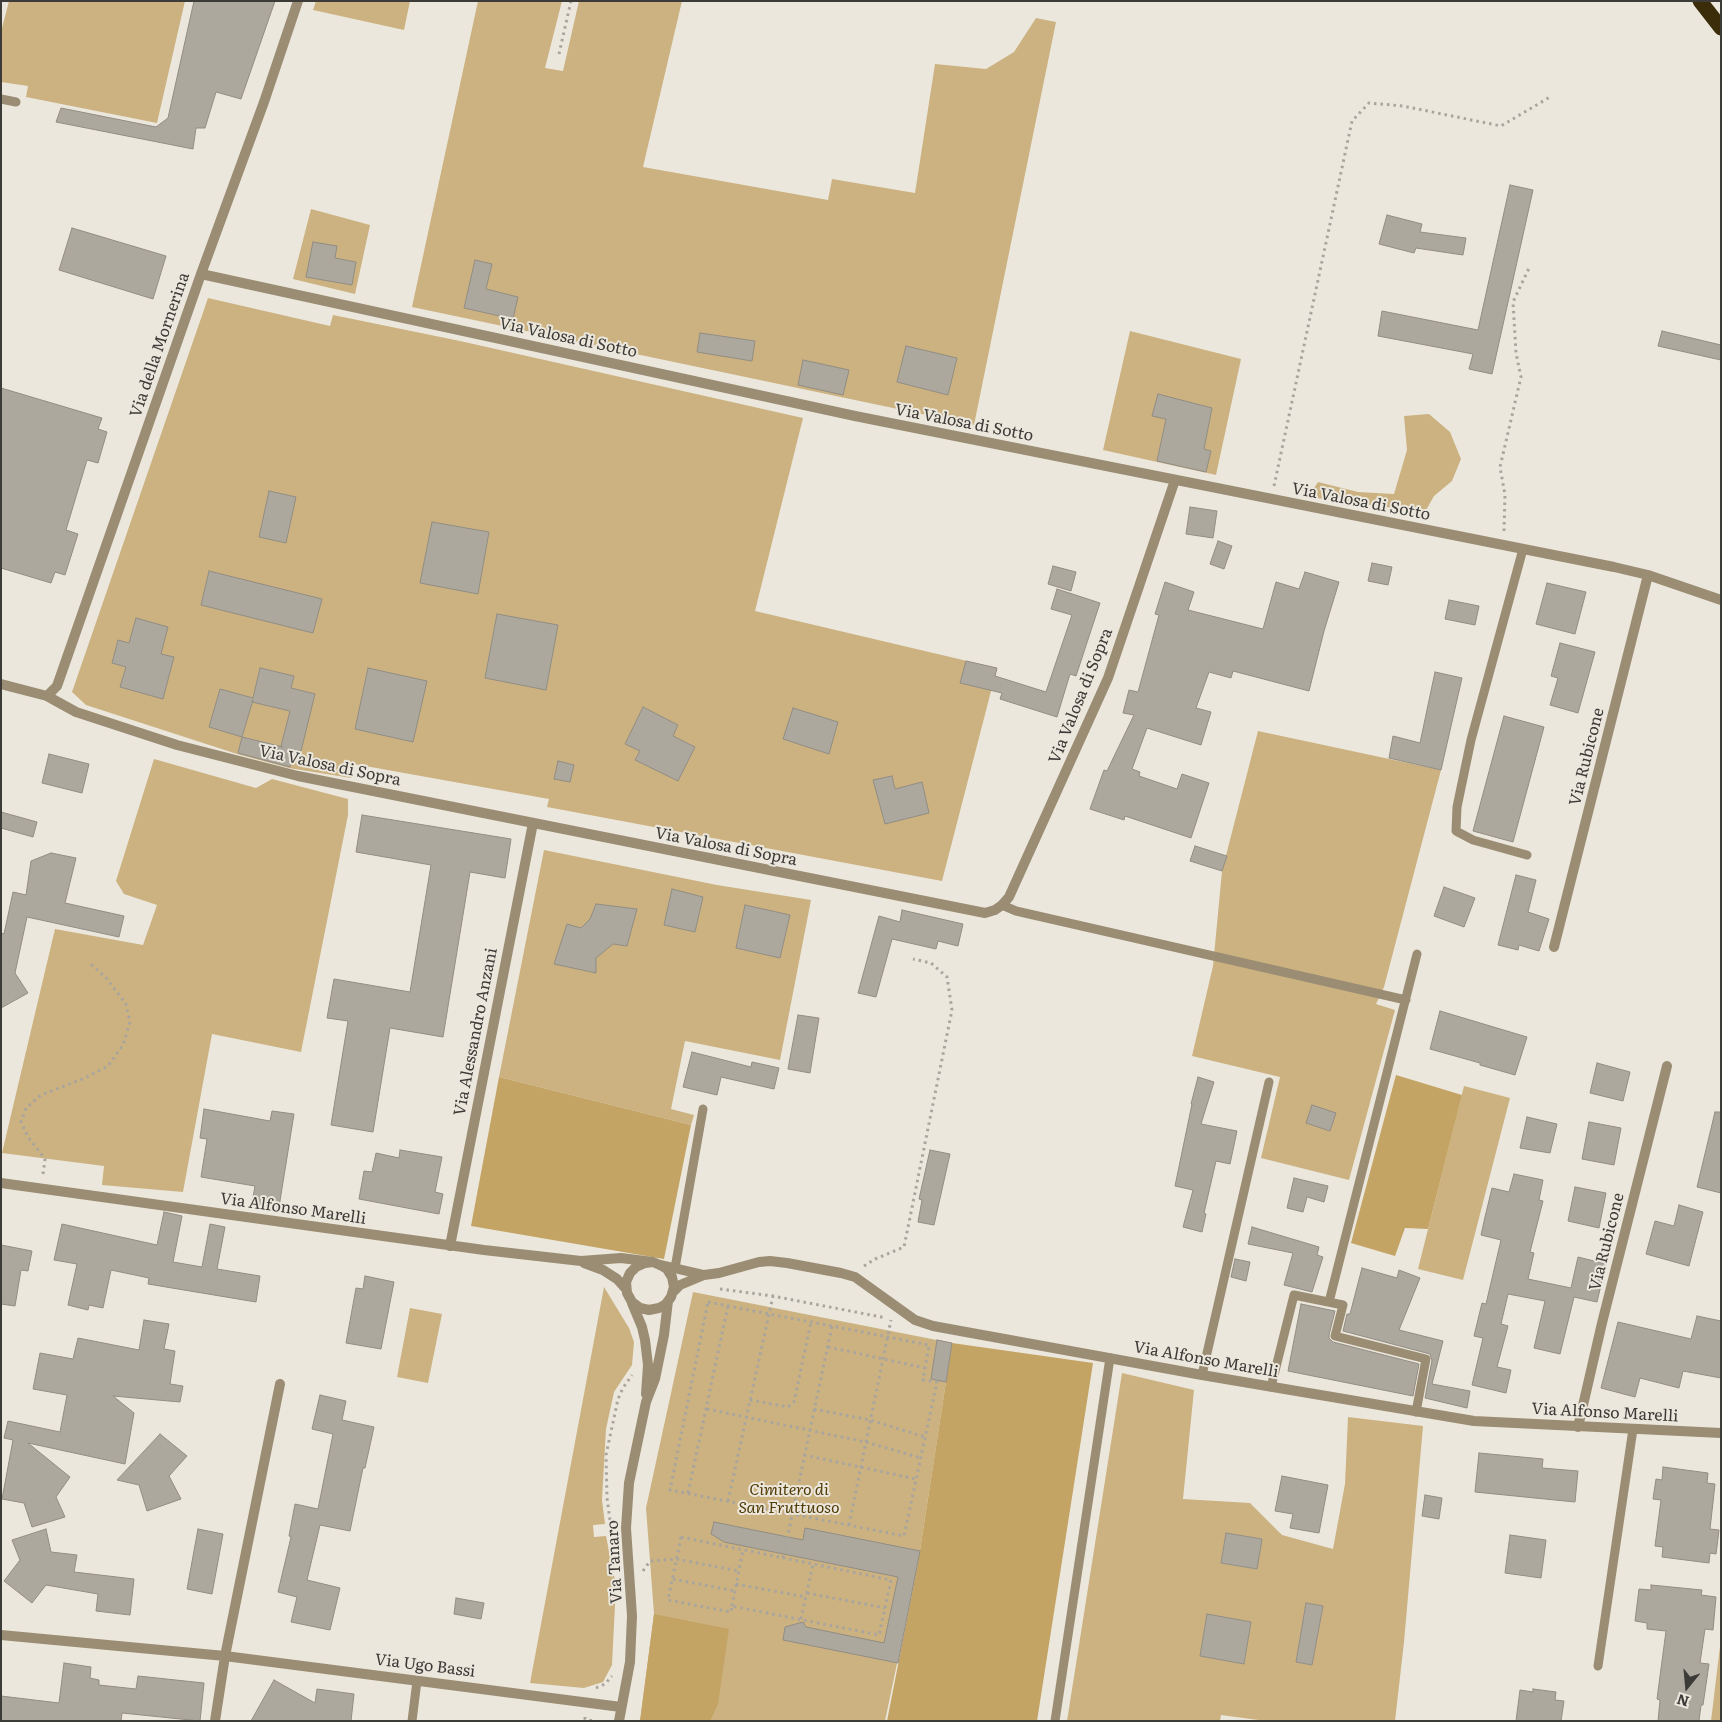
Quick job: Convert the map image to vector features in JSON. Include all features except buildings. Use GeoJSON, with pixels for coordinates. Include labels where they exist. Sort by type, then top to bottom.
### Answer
{"type":"FeatureCollection","features":[{"type":"Feature","properties":{"kind":"highway"},"geometry":{"type":"LineString","coordinates":[[1700,1],[1721,28]]}},
{"type":"Feature","properties":{"kind":"street","name":"Via della Mornerina"},"geometry":{"type":"LineString","coordinates":[[47,696],[57,686],[298,1]]}},
{"type":"Feature","properties":{"kind":"street","name":"Via Valosa di Sotto"},"geometry":{"type":"LineString","coordinates":[[201,274],[855,416],[1648,575],[1721,600]]}},
{"type":"Feature","properties":{"kind":"street","name":"Via Valosa di Sopra"},"geometry":{"type":"LineString","coordinates":[[1,684],[47,696],[76,712],[186,747],[298,776],[985,913],[1002,905],[1015,886],[1108,678],[1175,480]]}},
{"type":"Feature","properties":{"kind":"street","name":"Via Rubicone"},"geometry":{"type":"LineString","coordinates":[[1554,947],[1648,575]]}},
{"type":"Feature","properties":{"kind":"street","name":"Via Alessandro Anzani"},"geometry":{"type":"LineString","coordinates":[[450,1246],[533,823]]}},
{"type":"Feature","properties":{"kind":"street","name":"Via Rubicone"},"geometry":{"type":"LineString","coordinates":[[1578,1427],[1602,1323],[1667,1066]]}},
{"type":"Feature","properties":{"kind":"street","name":"Via Alfonso Marelli"},"geometry":{"type":"LineString","coordinates":[[1,1183],[450,1246],[581,1261],[621,1258],[656,1263],[704,1275]]}},
{"type":"Feature","properties":{"kind":"street","name":"Via Alfonso Marelli"},"geometry":{"type":"LineString","coordinates":[[581,1261],[603,1270],[617,1279],[626,1289],[631,1300]]}},
{"type":"Feature","properties":{"kind":"street","name":"Via Alfonso Marelli"},"geometry":{"type":"LineString","coordinates":[[668,1301],[680,1285],[704,1275],[770,1261],[850,1275],[915,1320],[928,1325],[1202,1375],[1474,1421],[1721,1433]]}},
{"type":"Feature","properties":{"kind":"street"},"geometry":{"type":"LineString","coordinates":[[626,1289],[628,1277],[633,1270],[644,1263],[656,1263],[667,1269],[672,1276],[674,1291]]}},
{"type":"Feature","properties":{"kind":"street"},"geometry":{"type":"LineString","coordinates":[[631,1300],[638,1307],[649,1310],[660,1308],[668,1301]]}},
{"type":"Feature","properties":{"kind":"street","name":"Via Tanaro"},"geometry":{"type":"LineString","coordinates":[[619,1721],[630,1662],[631,1640],[632,1616],[626,1528],[629,1483],[646,1402],[648,1365],[642,1327],[631,1300]]}},
{"type":"Feature","properties":{"kind":"street","name":"Via Tanaro"},"geometry":{"type":"LineString","coordinates":[[646,1402],[655,1379],[664,1336],[665,1314],[668,1301]]}},
{"type":"Feature","properties":{"kind":"street"},"geometry":{"type":"LineString","coordinates":[[215,1721],[224,1656],[280,1384]]}},
{"type":"Feature","properties":{"kind":"street","name":"Via Ugo Bassi"},"geometry":{"type":"LineString","coordinates":[[1,1635],[224,1656],[621,1707]]}},
{"type":"Feature","properties":{"kind":"lane"},"geometry":{"type":"LineString","coordinates":[[1,99],[16,102]]}},
{"type":"Feature","properties":{"kind":"lane"},"geometry":{"type":"LineString","coordinates":[[1523,549],[1471,740],[1457,807],[1456,831],[1473,840],[1528,855]]}},
{"type":"Feature","properties":{"kind":"lane"},"geometry":{"type":"LineString","coordinates":[[1002,905],[1016,912],[1406,1000]]}},
{"type":"Feature","properties":{"kind":"lane"},"geometry":{"type":"LineString","coordinates":[[1329,1302],[1418,954]]}},
{"type":"Feature","properties":{"kind":"lane"},"geometry":{"type":"LineString","coordinates":[[1202,1375],[1269,1082]]}},
{"type":"Feature","properties":{"kind":"lane"},"geometry":{"type":"LineString","coordinates":[[676,1268],[703,1109]]}},
{"type":"Feature","properties":{"kind":"lane"},"geometry":{"type":"LineString","coordinates":[[1271,1387],[1294,1295],[1343,1305],[1335,1336],[1426,1359],[1416,1412]]}},
{"type":"Feature","properties":{"kind":"lane"},"geometry":{"type":"LineString","coordinates":[[1055,1721],[1110,1358]]}},
{"type":"Feature","properties":{"kind":"lane"},"geometry":{"type":"LineString","coordinates":[[1598,1666],[1633,1429]]}},
{"type":"Feature","properties":{"kind":"lane"},"geometry":{"type":"LineString","coordinates":[[412,1721],[417,1680]]}},
{"type":"Feature","properties":{"kind":"path"},"geometry":{"type":"LineString","coordinates":[[559,54],[571,1]]}},
{"type":"Feature","properties":{"kind":"path"},"geometry":{"type":"LineString","coordinates":[[1272,499],[1352,121],[1369,104],[1403,106],[1501,126],[1550,97]]}},
{"type":"Feature","properties":{"kind":"path"},"geometry":{"type":"LineString","coordinates":[[1504,545],[1505,495],[1500,467],[1520,377],[1516,353],[1513,302],[1530,266]]}},
{"type":"Feature","properties":{"kind":"path"},"geometry":{"type":"LineString","coordinates":[[850,1275],[876,1259],[904,1247],[952,1010],[947,976],[931,963],[913,959]]}},
{"type":"Feature","properties":{"kind":"path"},"geometry":{"type":"LineString","coordinates":[[42,1188],[45,1159],[28,1137],[21,1122],[26,1108],[41,1095],[85,1078],[108,1066],[123,1045],[130,1022],[126,1004],[91,964]]}},
{"type":"Feature","properties":{"kind":"path"},"geometry":{"type":"LineString","coordinates":[[722,1289],[773,1296],[891,1319],[897,1324]]}},
{"type":"Feature","properties":{"kind":"path"},"geometry":{"type":"LineString","coordinates":[[728,1501],[773,1296]]}},
{"type":"Feature","properties":{"kind":"path"},"geometry":{"type":"LineString","coordinates":[[708,1302],[768,1314],[929,1345],[923,1380],[937,1382],[904,1536],[670,1490],[708,1302]]}},
{"type":"Feature","properties":{"kind":"path"},"geometry":{"type":"LineString","coordinates":[[688,1493],[728,1306]]}},
{"type":"Feature","properties":{"kind":"path"},"geometry":{"type":"LineString","coordinates":[[849,1525],[891,1319]]}},
{"type":"Feature","properties":{"kind":"path"},"geometry":{"type":"LineString","coordinates":[[750,1400],[788,1407],[794,1402],[811,1322]]}},
{"type":"Feature","properties":{"kind":"path"},"geometry":{"type":"LineString","coordinates":[[783,1558],[832,1326]]}},
{"type":"Feature","properties":{"kind":"path"},"geometry":{"type":"LineString","coordinates":[[828,1347],[925,1368]]}},
{"type":"Feature","properties":{"kind":"path"},"geometry":{"type":"LineString","coordinates":[[707,1409],[866,1442],[921,1458]]}},
{"type":"Feature","properties":{"kind":"path"},"geometry":{"type":"LineString","coordinates":[[814,1409],[870,1420],[925,1437]]}},
{"type":"Feature","properties":{"kind":"path"},"geometry":{"type":"LineString","coordinates":[[804,1456],[916,1479]]}},
{"type":"Feature","properties":{"kind":"path"},"geometry":{"type":"LineString","coordinates":[[732,1606],[879,1635],[885,1608],[890,1580],[681,1537],[668,1600],[730,1612],[743,1550]]}},
{"type":"Feature","properties":{"kind":"path"},"geometry":{"type":"LineString","coordinates":[[630,1572],[643,1571],[650,1561],[676,1559],[739,1571]]}},
{"type":"Feature","properties":{"kind":"path"},"geometry":{"type":"LineString","coordinates":[[801,1619],[813,1564]]}},
{"type":"Feature","properties":{"kind":"path"},"geometry":{"type":"LineString","coordinates":[[672,1579],[735,1591]]}},
{"type":"Feature","properties":{"kind":"path"},"geometry":{"type":"LineString","coordinates":[[736,1584],[885,1608]]}},
{"type":"Feature","properties":{"kind":"green space"},"geometry":{"type":"Polygon","coordinates":[[[9,1],[185,1],[157,123],[26,97],[28,86],[1,82],[1,32],[9,1]]]}},
{"type":"Feature","properties":{"kind":"green space"},"geometry":{"type":"Polygon","coordinates":[[[316,1],[410,1],[404,30],[313,10],[316,1]]]}},
{"type":"Feature","properties":{"kind":"green space"},"geometry":{"type":"Polygon","coordinates":[[[478,1],[562,1],[545,68],[563,71],[579,1],[682,1],[643,167],[828,200],[832,179],[915,193],[935,64],[986,69],[1014,52],[1036,18],[1056,22],[974,425],[412,307],[478,1]]]}},
{"type":"Feature","properties":{"kind":"green space"},"geometry":{"type":"Polygon","coordinates":[[[311,209],[370,225],[355,294],[293,279],[311,209]]]}},
{"type":"Feature","properties":{"kind":"green space"},"geometry":{"type":"Polygon","coordinates":[[[208,298],[330,326],[333,315],[460,341],[803,418],[755,611],[997,668],[942,881],[547,807],[549,799],[354,764],[351,778],[289,768],[237,754],[86,705],[72,692],[208,298]]]}},
{"type":"Feature","properties":{"kind":"green space"},"geometry":{"type":"Polygon","coordinates":[[[1130,331],[1241,359],[1216,475],[1103,450],[1130,331]]]}},
{"type":"Feature","properties":{"kind":"green space"},"geometry":{"type":"Polygon","coordinates":[[[1429,414],[1450,432],[1461,459],[1452,481],[1434,496],[1425,512],[1308,497],[1318,482],[1358,492],[1394,494],[1407,450],[1404,416],[1429,414]]]}},
{"type":"Feature","properties":{"kind":"green space"},"geometry":{"type":"Polygon","coordinates":[[[1258,731],[1441,770],[1384,987],[1376,1004],[1395,1010],[1349,1180],[1261,1158],[1280,1077],[1192,1056],[1213,966],[1222,871],[1258,731]]]}},
{"type":"Feature","properties":{"kind":"green space"},"geometry":{"type":"Polygon","coordinates":[[[154,759],[256,788],[272,779],[348,799],[348,815],[301,1052],[212,1034],[183,1192],[102,1185],[104,1166],[2,1153],[55,929],[143,945],[157,905],[124,894],[116,881],[154,759]]]}},
{"type":"Feature","properties":{"kind":"green space"},"geometry":{"type":"Polygon","coordinates":[[[544,850],[717,885],[811,900],[780,1060],[685,1041],[671,1109],[694,1115],[691,1125],[499,1077],[544,850]]]}},
{"type":"Feature","properties":{"kind":"green space"},"geometry":{"type":"Polygon","coordinates":[[[1464,1086],[1510,1098],[1463,1280],[1418,1269],[1464,1086]]]}},
{"type":"Feature","properties":{"kind":"green space"},"geometry":{"type":"Polygon","coordinates":[[[604,1287],[629,1328],[634,1342],[632,1365],[614,1392],[606,1429],[602,1500],[605,1524],[593,1525],[594,1537],[606,1536],[616,1585],[612,1665],[603,1682],[584,1688],[530,1683],[604,1287]]]}},
{"type":"Feature","properties":{"kind":"green space","name":"Cimitero di San Fruttuoso"},"geometry":{"type":"Polygon","coordinates":[[[693,1292],[952,1343],[918,1563],[885,1721],[640,1721],[654,1614],[646,1508],[693,1292]]]}},
{"type":"Feature","properties":{"kind":"green space"},"geometry":{"type":"Polygon","coordinates":[[[410,1308],[442,1314],[428,1383],[397,1377],[410,1308]]]}},
{"type":"Feature","properties":{"kind":"green space"},"geometry":{"type":"Polygon","coordinates":[[[1122,1373],[1194,1390],[1183,1499],[1250,1503],[1282,1535],[1333,1549],[1345,1484],[1348,1417],[1423,1426],[1395,1721],[1266,1721],[1221,1715],[1220,1721],[1067,1721],[1122,1373]],[[1226,1533],[1221,1563],[1256,1569],[1262,1539],[1226,1533]],[[1306,1603],[1296,1662],[1312,1665],[1323,1606],[1306,1603]],[[1207,1615],[1200,1656],[1244,1664],[1251,1622],[1207,1615]]]}},
{"type":"Feature","properties":{"kind":"green space"},"geometry":{"type":"Polygon","coordinates":[[[1721,1638],[1721,1721],[1711,1721],[1721,1638]]]}},
{"type":"Feature","properties":{"kind":"shaded area"},"geometry":{"type":"Polygon","coordinates":[[[1396,1075],[1462,1095],[1428,1229],[1405,1228],[1395,1256],[1351,1243],[1396,1075]]]}},
{"type":"Feature","properties":{"kind":"shaded area"},"geometry":{"type":"Polygon","coordinates":[[[499,1077],[691,1125],[664,1259],[471,1226],[499,1077]]]}},
{"type":"Feature","properties":{"kind":"shaded area"},"geometry":{"type":"Polygon","coordinates":[[[952,1343],[1093,1363],[1037,1721],[887,1721],[918,1563],[952,1343]]]}},
{"type":"Feature","properties":{"kind":"shaded area"},"geometry":{"type":"Polygon","coordinates":[[[654,1614],[729,1629],[718,1704],[710,1721],[640,1721],[654,1614]]]}}]}
